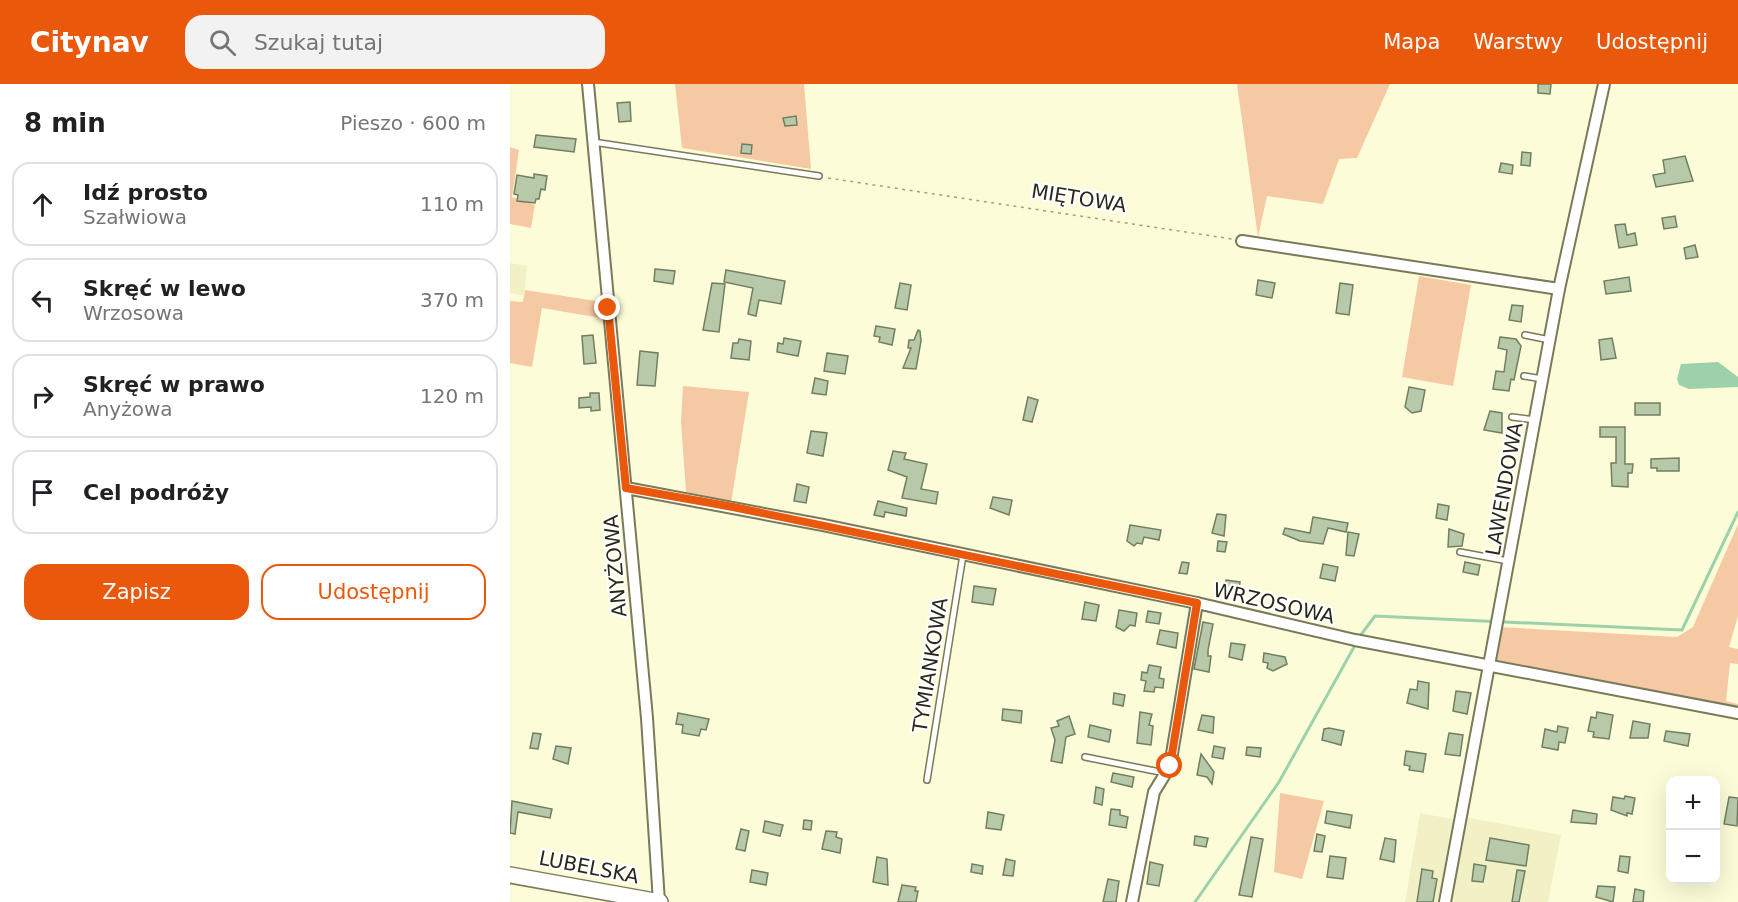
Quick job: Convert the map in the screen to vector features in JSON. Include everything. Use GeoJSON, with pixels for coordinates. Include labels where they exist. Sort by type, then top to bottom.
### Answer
{"type":"FeatureCollection","features":[{"type":"Feature","properties":{"kind":"main road","name":"LUBELSKA"},"geometry":{"type":"LineString","coordinates":[[510,875],[659,902]]}},
{"type":"Feature","properties":{"kind":"street","name":"ANYŻOWA"},"geometry":{"type":"LineString","coordinates":[[588,84],[610,344],[647,718],[659,902]]}},
{"type":"Feature","properties":{"kind":"street","name":"LAWENDOWA"},"geometry":{"type":"LineString","coordinates":[[1445,902],[1559,289],[1604,84]]}},
{"type":"Feature","properties":{"kind":"street"},"geometry":{"type":"LineString","coordinates":[[1242,241],[1559,289]]}},
{"type":"Feature","properties":{"kind":"street","name":"WRZOSOWA"},"geometry":{"type":"LineString","coordinates":[[626,488],[733,507],[1197,603],[1355,640],[1738,713]]}},
{"type":"Feature","properties":{"kind":"street"},"geometry":{"type":"LineString","coordinates":[[1132,902],[1154,792],[1170,766],[1197,603]]}},
{"type":"Feature","properties":{"kind":"lane"},"geometry":{"type":"LineString","coordinates":[[593,142],[819,176]]}},
{"type":"Feature","properties":{"kind":"lane"},"geometry":{"type":"LineString","coordinates":[[1525,335],[1550,340]]}},
{"type":"Feature","properties":{"kind":"lane"},"geometry":{"type":"LineString","coordinates":[[1524,376],[1543,379]]}},
{"type":"Feature","properties":{"kind":"lane"},"geometry":{"type":"LineString","coordinates":[[1512,417],[1535,420]]}},
{"type":"Feature","properties":{"kind":"lane"},"geometry":{"type":"LineString","coordinates":[[1460,552],[1509,561]]}},
{"type":"Feature","properties":{"kind":"lane","name":"TYMIANKOWA"},"geometry":{"type":"LineString","coordinates":[[927,780],[963,555]]}},
{"type":"Feature","properties":{"kind":"lane"},"geometry":{"type":"LineString","coordinates":[[1085,757],[1166,773]]}},
{"type":"Feature","properties":{"kind":"path","name":"MIĘTOWA"},"geometry":{"type":"LineString","coordinates":[[819,176],[1242,241]]}},
{"type":"Feature","properties":{"kind":"shaded area"},"geometry":{"type":"Polygon","coordinates":[[[675,84],[804,84],[811,169],[682,148],[675,84]]]}},
{"type":"Feature","properties":{"kind":"shaded area"},"geometry":{"type":"Polygon","coordinates":[[[1237,84],[1390,84],[1357,158],[1339,159],[1323,204],[1267,196],[1258,237],[1237,84]]]}},
{"type":"Feature","properties":{"kind":"shaded area"},"geometry":{"type":"Polygon","coordinates":[[[510,147],[519,150],[512,197],[535,205],[531,228],[510,224],[510,147]]]}},
{"type":"Feature","properties":{"kind":"shaded area"},"geometry":{"type":"Polygon","coordinates":[[[510,263],[527,266],[524,296],[510,293],[510,263]]]}},
{"type":"Feature","properties":{"kind":"shaded area"},"geometry":{"type":"Polygon","coordinates":[[[1419,276],[1471,285],[1453,386],[1402,377],[1419,276]]]}},
{"type":"Feature","properties":{"kind":"shaded area"},"geometry":{"type":"Polygon","coordinates":[[[525,290],[602,302],[601,318],[542,308],[532,367],[510,363],[510,301],[523,302],[525,290]]]}},
{"type":"Feature","properties":{"kind":"shaded area"},"geometry":{"type":"Polygon","coordinates":[[[1718,362],[1738,377],[1738,387],[1689,389],[1679,385],[1677,379],[1681,364],[1718,362]]]}},
{"type":"Feature","properties":{"kind":"shaded area"},"geometry":{"type":"Polygon","coordinates":[[[683,386],[749,392],[731,503],[686,492],[681,422],[683,386]]]}},
{"type":"Feature","properties":{"kind":"shaded area"},"geometry":{"type":"Polygon","coordinates":[[[1738,524],[1738,616],[1729,647],[1738,649],[1738,664],[1730,663],[1726,701],[1738,704],[1738,709],[1492,664],[1499,627],[1677,637],[1693,627],[1738,524]]]}},
{"type":"Feature","properties":{"kind":"shaded area"},"geometry":{"type":"Polygon","coordinates":[[[1280,793],[1324,801],[1302,879],[1274,872],[1280,793]]]}},
{"type":"Feature","properties":{"kind":"shaded area"},"geometry":{"type":"Polygon","coordinates":[[[1420,813],[1457,820],[1441,902],[1405,902],[1420,813]]]}},
{"type":"Feature","properties":{"kind":"shaded area"},"geometry":{"type":"Polygon","coordinates":[[[1465,817],[1561,835],[1548,902],[1451,902],[1465,817]]]}},
{"type":"Feature","properties":{"kind":"building"},"geometry":{"type":"Polygon","coordinates":[[[1538,84],[1551,84],[1550,94],[1538,93],[1538,84]]]}},
{"type":"Feature","properties":{"kind":"building"},"geometry":{"type":"Polygon","coordinates":[[[630,102],[631,121],[619,122],[617,103],[630,102]]]}},
{"type":"Feature","properties":{"kind":"building"},"geometry":{"type":"Polygon","coordinates":[[[796,116],[797,125],[785,126],[783,118],[796,116]]]}},
{"type":"Feature","properties":{"kind":"building"},"geometry":{"type":"Polygon","coordinates":[[[536,135],[576,139],[574,152],[534,147],[536,135]]]}},
{"type":"Feature","properties":{"kind":"building"},"geometry":{"type":"Polygon","coordinates":[[[742,144],[752,145],[751,154],[741,153],[742,144]]]}},
{"type":"Feature","properties":{"kind":"building"},"geometry":{"type":"Polygon","coordinates":[[[1522,152],[1531,153],[1530,166],[1521,165],[1522,152]]]}},
{"type":"Feature","properties":{"kind":"building"},"geometry":{"type":"Polygon","coordinates":[[[1685,156],[1693,181],[1656,187],[1653,175],[1665,173],[1663,160],[1685,156]]]}},
{"type":"Feature","properties":{"kind":"building"},"geometry":{"type":"Polygon","coordinates":[[[1501,163],[1513,165],[1512,174],[1499,172],[1501,163]]]}},
{"type":"Feature","properties":{"kind":"building"},"geometry":{"type":"Polygon","coordinates":[[[534,174],[547,176],[545,190],[541,189],[539,199],[536,199],[535,203],[517,201],[518,195],[514,194],[517,175],[534,178],[534,174]]]}},
{"type":"Feature","properties":{"kind":"building"},"geometry":{"type":"Polygon","coordinates":[[[1675,216],[1677,227],[1664,229],[1662,218],[1675,216]]]}},
{"type":"Feature","properties":{"kind":"building"},"geometry":{"type":"Polygon","coordinates":[[[1625,224],[1627,235],[1635,233],[1637,245],[1619,248],[1615,225],[1625,224]]]}},
{"type":"Feature","properties":{"kind":"building"},"geometry":{"type":"Polygon","coordinates":[[[1695,245],[1698,257],[1686,259],[1684,248],[1695,245]]]}},
{"type":"Feature","properties":{"kind":"building"},"geometry":{"type":"Polygon","coordinates":[[[655,269],[675,271],[673,284],[654,281],[655,269]]]}},
{"type":"Feature","properties":{"kind":"building"},"geometry":{"type":"Polygon","coordinates":[[[726,270],[785,281],[781,304],[759,300],[756,316],[748,314],[753,288],[724,282],[726,270]]]}},
{"type":"Feature","properties":{"kind":"building"},"geometry":{"type":"Polygon","coordinates":[[[1629,277],[1631,291],[1606,294],[1604,281],[1629,277]]]}},
{"type":"Feature","properties":{"kind":"building"},"geometry":{"type":"Polygon","coordinates":[[[1258,280],[1275,283],[1272,298],[1256,295],[1258,280]]]}},
{"type":"Feature","properties":{"kind":"building"},"geometry":{"type":"Polygon","coordinates":[[[712,283],[725,284],[719,332],[703,330],[712,283]]]}},
{"type":"Feature","properties":{"kind":"building"},"geometry":{"type":"Polygon","coordinates":[[[900,283],[911,285],[907,310],[895,308],[900,283]]]}},
{"type":"Feature","properties":{"kind":"building"},"geometry":{"type":"Polygon","coordinates":[[[1340,283],[1353,285],[1349,315],[1336,313],[1340,283]]]}},
{"type":"Feature","properties":{"kind":"building"},"geometry":{"type":"Polygon","coordinates":[[[1512,305],[1523,306],[1521,322],[1509,320],[1512,305]]]}},
{"type":"Feature","properties":{"kind":"building"},"geometry":{"type":"Polygon","coordinates":[[[876,326],[895,329],[892,345],[879,342],[880,337],[874,336],[876,326]]]}},
{"type":"Feature","properties":{"kind":"building"},"geometry":{"type":"Polygon","coordinates":[[[918,330],[921,341],[916,369],[903,368],[911,348],[908,348],[909,340],[914,340],[918,330]]]}},
{"type":"Feature","properties":{"kind":"building"},"geometry":{"type":"Polygon","coordinates":[[[593,335],[596,363],[584,364],[582,336],[593,335]]]}},
{"type":"Feature","properties":{"kind":"building"},"geometry":{"type":"Polygon","coordinates":[[[1500,337],[1516,339],[1521,346],[1514,380],[1511,379],[1509,391],[1493,389],[1496,371],[1504,372],[1507,350],[1498,348],[1500,337]]]}},
{"type":"Feature","properties":{"kind":"building"},"geometry":{"type":"Polygon","coordinates":[[[784,338],[801,341],[798,356],[777,352],[778,343],[783,344],[784,338]]]}},
{"type":"Feature","properties":{"kind":"building"},"geometry":{"type":"Polygon","coordinates":[[[1612,338],[1616,358],[1601,360],[1599,340],[1612,338]]]}},
{"type":"Feature","properties":{"kind":"building"},"geometry":{"type":"Polygon","coordinates":[[[739,339],[751,341],[749,360],[731,358],[733,343],[738,343],[739,339]]]}},
{"type":"Feature","properties":{"kind":"building"},"geometry":{"type":"Polygon","coordinates":[[[640,351],[658,353],[655,386],[637,385],[640,351]]]}},
{"type":"Feature","properties":{"kind":"building"},"geometry":{"type":"Polygon","coordinates":[[[827,353],[848,356],[845,374],[824,371],[827,353]]]}},
{"type":"Feature","properties":{"kind":"building"},"geometry":{"type":"Polygon","coordinates":[[[815,378],[828,381],[826,395],[812,393],[815,378]]]}},
{"type":"Feature","properties":{"kind":"building"},"geometry":{"type":"Polygon","coordinates":[[[1409,387],[1425,390],[1421,411],[1412,413],[1405,407],[1409,387]]]}},
{"type":"Feature","properties":{"kind":"building"},"geometry":{"type":"Polygon","coordinates":[[[590,393],[599,393],[600,410],[591,411],[591,407],[579,408],[579,398],[590,397],[590,393]]]}},
{"type":"Feature","properties":{"kind":"building"},"geometry":{"type":"Polygon","coordinates":[[[1028,397],[1038,400],[1032,422],[1023,420],[1028,397]]]}},
{"type":"Feature","properties":{"kind":"building"},"geometry":{"type":"Polygon","coordinates":[[[1635,403],[1660,403],[1660,415],[1635,415],[1635,403]]]}},
{"type":"Feature","properties":{"kind":"building"},"geometry":{"type":"Polygon","coordinates":[[[1490,411],[1502,413],[1502,433],[1484,430],[1490,411]]]}},
{"type":"Feature","properties":{"kind":"building"},"geometry":{"type":"Polygon","coordinates":[[[1600,427],[1625,427],[1625,464],[1633,464],[1632,473],[1628,473],[1628,487],[1612,486],[1611,463],[1616,463],[1616,437],[1600,437],[1600,427]]]}},
{"type":"Feature","properties":{"kind":"building"},"geometry":{"type":"Polygon","coordinates":[[[811,431],[827,433],[823,456],[807,453],[811,431]]]}},
{"type":"Feature","properties":{"kind":"building"},"geometry":{"type":"Polygon","coordinates":[[[893,451],[906,453],[904,459],[927,464],[921,489],[938,492],[936,504],[902,498],[907,477],[888,470],[893,451]]]}},
{"type":"Feature","properties":{"kind":"building"},"geometry":{"type":"Polygon","coordinates":[[[1679,458],[1679,471],[1657,471],[1657,468],[1651,468],[1651,459],[1679,458]]]}},
{"type":"Feature","properties":{"kind":"building"},"geometry":{"type":"Polygon","coordinates":[[[797,484],[809,487],[806,503],[794,501],[797,484]]]}},
{"type":"Feature","properties":{"kind":"building"},"geometry":{"type":"Polygon","coordinates":[[[993,497],[1012,500],[1009,515],[990,508],[993,497]]]}},
{"type":"Feature","properties":{"kind":"building"},"geometry":{"type":"Polygon","coordinates":[[[878,501],[907,508],[906,516],[885,512],[884,517],[874,515],[878,501]]]}},
{"type":"Feature","properties":{"kind":"building"},"geometry":{"type":"Polygon","coordinates":[[[1438,504],[1449,506],[1447,520],[1436,518],[1438,504]]]}},
{"type":"Feature","properties":{"kind":"building"},"geometry":{"type":"Polygon","coordinates":[[[1217,514],[1226,515],[1224,536],[1212,533],[1217,514]]]}},
{"type":"Feature","properties":{"kind":"building"},"geometry":{"type":"Polygon","coordinates":[[[1313,517],[1348,523],[1346,532],[1328,528],[1323,544],[1300,541],[1283,534],[1285,528],[1310,533],[1313,517]]]}},
{"type":"Feature","properties":{"kind":"building"},"geometry":{"type":"Polygon","coordinates":[[[1130,525],[1161,530],[1159,540],[1144,537],[1142,544],[1137,543],[1134,546],[1127,541],[1130,525]]]}},
{"type":"Feature","properties":{"kind":"building"},"geometry":{"type":"Polygon","coordinates":[[[1449,529],[1464,534],[1462,546],[1448,547],[1449,529]]]}},
{"type":"Feature","properties":{"kind":"building"},"geometry":{"type":"Polygon","coordinates":[[[1348,532],[1359,534],[1354,556],[1346,555],[1348,532]]]}},
{"type":"Feature","properties":{"kind":"building"},"geometry":{"type":"Polygon","coordinates":[[[1218,541],[1227,542],[1225,552],[1217,551],[1218,541]]]}},
{"type":"Feature","properties":{"kind":"building"},"geometry":{"type":"Polygon","coordinates":[[[1182,562],[1189,563],[1187,574],[1179,573],[1182,562]]]}},
{"type":"Feature","properties":{"kind":"building"},"geometry":{"type":"Polygon","coordinates":[[[1465,562],[1480,565],[1478,575],[1463,572],[1465,562]]]}},
{"type":"Feature","properties":{"kind":"building"},"geometry":{"type":"Polygon","coordinates":[[[1323,564],[1338,567],[1335,581],[1320,578],[1323,564]]]}},
{"type":"Feature","properties":{"kind":"building"},"geometry":{"type":"Polygon","coordinates":[[[1226,580],[1240,582],[1239,590],[1225,588],[1226,580]]]}},
{"type":"Feature","properties":{"kind":"building"},"geometry":{"type":"Polygon","coordinates":[[[974,586],[996,589],[993,605],[972,602],[974,586]]]}},
{"type":"Feature","properties":{"kind":"building"},"geometry":{"type":"Polygon","coordinates":[[[1085,602],[1099,605],[1096,621],[1082,619],[1085,602]]]}},
{"type":"Feature","properties":{"kind":"building"},"geometry":{"type":"Polygon","coordinates":[[[1119,610],[1137,613],[1135,626],[1130,625],[1124,631],[1116,627],[1119,610]]]}},
{"type":"Feature","properties":{"kind":"building"},"geometry":{"type":"Polygon","coordinates":[[[1148,611],[1161,613],[1159,624],[1146,622],[1148,611]]]}},
{"type":"Feature","properties":{"kind":"building"},"geometry":{"type":"Polygon","coordinates":[[[1203,622],[1213,624],[1208,650],[1208,656],[1211,656],[1209,672],[1194,669],[1203,622]]]}},
{"type":"Feature","properties":{"kind":"building"},"geometry":{"type":"Polygon","coordinates":[[[1160,630],[1178,633],[1176,648],[1157,644],[1160,630]]]}},
{"type":"Feature","properties":{"kind":"building"},"geometry":{"type":"Polygon","coordinates":[[[1231,643],[1245,645],[1242,660],[1229,657],[1231,643]]]}},
{"type":"Feature","properties":{"kind":"building"},"geometry":{"type":"Polygon","coordinates":[[[1264,653],[1285,657],[1287,664],[1273,671],[1267,668],[1268,663],[1263,662],[1264,653]]]}},
{"type":"Feature","properties":{"kind":"building"},"geometry":{"type":"Polygon","coordinates":[[[1149,665],[1161,667],[1159,678],[1164,679],[1163,688],[1155,687],[1154,692],[1144,691],[1146,681],[1141,680],[1142,672],[1147,673],[1149,665]]]}},
{"type":"Feature","properties":{"kind":"building"},"geometry":{"type":"Polygon","coordinates":[[[1418,681],[1429,683],[1428,709],[1407,703],[1410,689],[1417,690],[1418,681]]]}},
{"type":"Feature","properties":{"kind":"building"},"geometry":{"type":"Polygon","coordinates":[[[1456,691],[1471,693],[1467,714],[1453,711],[1456,691]]]}},
{"type":"Feature","properties":{"kind":"building"},"geometry":{"type":"Polygon","coordinates":[[[1114,693],[1125,695],[1123,706],[1113,704],[1114,693]]]}},
{"type":"Feature","properties":{"kind":"building"},"geometry":{"type":"Polygon","coordinates":[[[1003,709],[1022,711],[1021,723],[1002,720],[1003,709]]]}},
{"type":"Feature","properties":{"kind":"building"},"geometry":{"type":"Polygon","coordinates":[[[1140,712],[1152,714],[1149,725],[1153,726],[1151,745],[1137,743],[1140,712]]]}},
{"type":"Feature","properties":{"kind":"building"},"geometry":{"type":"Polygon","coordinates":[[[1597,712],[1613,715],[1609,739],[1593,737],[1594,732],[1588,731],[1591,717],[1596,718],[1597,712]]]}},
{"type":"Feature","properties":{"kind":"building"},"geometry":{"type":"Polygon","coordinates":[[[678,713],[709,719],[706,730],[701,729],[699,736],[682,733],[683,725],[676,724],[678,713]]]}},
{"type":"Feature","properties":{"kind":"building"},"geometry":{"type":"Polygon","coordinates":[[[1202,715],[1214,717],[1213,733],[1198,730],[1202,715]]]}},
{"type":"Feature","properties":{"kind":"building"},"geometry":{"type":"Polygon","coordinates":[[[1069,716],[1075,734],[1066,737],[1062,763],[1051,761],[1055,740],[1051,728],[1059,726],[1057,721],[1069,716]]]}},
{"type":"Feature","properties":{"kind":"building"},"geometry":{"type":"Polygon","coordinates":[[[1633,721],[1650,724],[1648,738],[1630,738],[1633,721]]]}},
{"type":"Feature","properties":{"kind":"building"},"geometry":{"type":"Polygon","coordinates":[[[1090,725],[1111,730],[1109,742],[1088,737],[1090,725]]]}},
{"type":"Feature","properties":{"kind":"building"},"geometry":{"type":"Polygon","coordinates":[[[1558,726],[1568,728],[1565,743],[1559,742],[1558,750],[1542,747],[1545,729],[1557,732],[1558,726]]]}},
{"type":"Feature","properties":{"kind":"building"},"geometry":{"type":"Polygon","coordinates":[[[1324,729],[1344,731],[1341,745],[1322,740],[1324,729]]]}},
{"type":"Feature","properties":{"kind":"building"},"geometry":{"type":"Polygon","coordinates":[[[1666,731],[1690,734],[1688,746],[1664,741],[1666,731]]]}},
{"type":"Feature","properties":{"kind":"building"},"geometry":{"type":"Polygon","coordinates":[[[533,733],[541,734],[538,749],[530,748],[533,733]]]}},
{"type":"Feature","properties":{"kind":"building"},"geometry":{"type":"Polygon","coordinates":[[[1449,733],[1463,735],[1460,756],[1445,754],[1449,733]]]}},
{"type":"Feature","properties":{"kind":"building"},"geometry":{"type":"Polygon","coordinates":[[[556,746],[571,748],[568,764],[553,759],[556,746]]]}},
{"type":"Feature","properties":{"kind":"building"},"geometry":{"type":"Polygon","coordinates":[[[1214,746],[1225,748],[1223,759],[1212,757],[1214,746]]]}},
{"type":"Feature","properties":{"kind":"building"},"geometry":{"type":"Polygon","coordinates":[[[1247,747],[1261,748],[1260,757],[1246,755],[1247,747]]]}},
{"type":"Feature","properties":{"kind":"building"},"geometry":{"type":"Polygon","coordinates":[[[1406,751],[1426,754],[1423,772],[1409,770],[1410,766],[1404,765],[1406,751]]]}},
{"type":"Feature","properties":{"kind":"building"},"geometry":{"type":"Polygon","coordinates":[[[1201,754],[1214,772],[1212,784],[1207,777],[1197,775],[1201,754]]]}},
{"type":"Feature","properties":{"kind":"building"},"geometry":{"type":"Polygon","coordinates":[[[1113,773],[1134,777],[1132,787],[1111,782],[1113,773]]]}},
{"type":"Feature","properties":{"kind":"building"},"geometry":{"type":"Polygon","coordinates":[[[1096,787],[1104,789],[1102,805],[1094,803],[1096,787]]]}},
{"type":"Feature","properties":{"kind":"building"},"geometry":{"type":"Polygon","coordinates":[[[1625,796],[1635,798],[1632,814],[1627,813],[1627,816],[1611,810],[1613,797],[1624,799],[1625,796]]]}},
{"type":"Feature","properties":{"kind":"building"},"geometry":{"type":"Polygon","coordinates":[[[1729,797],[1738,798],[1737,826],[1724,824],[1729,797]]]}},
{"type":"Feature","properties":{"kind":"building"},"geometry":{"type":"Polygon","coordinates":[[[512,801],[552,809],[550,818],[518,812],[515,834],[510,833],[512,801]]]}},
{"type":"Feature","properties":{"kind":"building"},"geometry":{"type":"Polygon","coordinates":[[[1111,809],[1120,810],[1120,815],[1128,817],[1126,828],[1109,825],[1111,809]]]}},
{"type":"Feature","properties":{"kind":"building"},"geometry":{"type":"Polygon","coordinates":[[[1573,810],[1597,814],[1596,824],[1571,822],[1573,810]]]}},
{"type":"Feature","properties":{"kind":"building"},"geometry":{"type":"Polygon","coordinates":[[[1327,811],[1352,815],[1350,828],[1325,823],[1327,811]]]}},
{"type":"Feature","properties":{"kind":"building"},"geometry":{"type":"Polygon","coordinates":[[[988,812],[1004,815],[1001,830],[986,828],[988,812]]]}},
{"type":"Feature","properties":{"kind":"building"},"geometry":{"type":"Polygon","coordinates":[[[804,820],[812,821],[811,830],[803,829],[804,820]]]}},
{"type":"Feature","properties":{"kind":"building"},"geometry":{"type":"Polygon","coordinates":[[[765,821],[783,825],[780,836],[763,832],[765,821]]]}},
{"type":"Feature","properties":{"kind":"building"},"geometry":{"type":"Polygon","coordinates":[[[741,829],[749,831],[745,851],[736,849],[741,829]]]}},
{"type":"Feature","properties":{"kind":"building"},"geometry":{"type":"Polygon","coordinates":[[[826,831],[837,832],[836,837],[842,839],[840,853],[822,849],[826,831]]]}},
{"type":"Feature","properties":{"kind":"building"},"geometry":{"type":"Polygon","coordinates":[[[1317,834],[1325,836],[1322,852],[1314,851],[1317,834]]]}},
{"type":"Feature","properties":{"kind":"building"},"geometry":{"type":"Polygon","coordinates":[[[1195,836],[1208,838],[1206,847],[1194,845],[1195,836]]]}},
{"type":"Feature","properties":{"kind":"building"},"geometry":{"type":"Polygon","coordinates":[[[1251,837],[1263,839],[1252,897],[1239,895],[1251,837]]]}},
{"type":"Feature","properties":{"kind":"building"},"geometry":{"type":"Polygon","coordinates":[[[1385,838],[1396,840],[1394,862],[1380,859],[1385,838]]]}},
{"type":"Feature","properties":{"kind":"building"},"geometry":{"type":"Polygon","coordinates":[[[1490,838],[1529,845],[1526,866],[1486,860],[1490,838]]]}},
{"type":"Feature","properties":{"kind":"building"},"geometry":{"type":"Polygon","coordinates":[[[1330,856],[1346,858],[1343,879],[1327,877],[1330,856]]]}},
{"type":"Feature","properties":{"kind":"building"},"geometry":{"type":"Polygon","coordinates":[[[1620,856],[1630,857],[1628,873],[1618,871],[1620,856]]]}},
{"type":"Feature","properties":{"kind":"building"},"geometry":{"type":"Polygon","coordinates":[[[877,857],[887,859],[888,885],[873,882],[877,857]]]}},
{"type":"Feature","properties":{"kind":"building"},"geometry":{"type":"Polygon","coordinates":[[[1006,859],[1015,861],[1013,876],[1003,875],[1006,859]]]}},
{"type":"Feature","properties":{"kind":"building"},"geometry":{"type":"Polygon","coordinates":[[[1150,862],[1163,865],[1159,886],[1147,884],[1150,862]]]}},
{"type":"Feature","properties":{"kind":"building"},"geometry":{"type":"Polygon","coordinates":[[[972,864],[983,866],[982,874],[971,872],[972,864]]]}},
{"type":"Feature","properties":{"kind":"building"},"geometry":{"type":"Polygon","coordinates":[[[1474,864],[1486,866],[1483,882],[1472,881],[1474,864]]]}},
{"type":"Feature","properties":{"kind":"building"},"geometry":{"type":"Polygon","coordinates":[[[1422,869],[1433,871],[1432,878],[1437,879],[1433,902],[1417,902],[1422,869]]]}},
{"type":"Feature","properties":{"kind":"building"},"geometry":{"type":"Polygon","coordinates":[[[752,870],[768,873],[766,885],[750,882],[752,870]]]}},
{"type":"Feature","properties":{"kind":"building"},"geometry":{"type":"Polygon","coordinates":[[[1517,870],[1525,871],[1519,902],[1512,902],[1517,870]]]}},
{"type":"Feature","properties":{"kind":"building"},"geometry":{"type":"Polygon","coordinates":[[[1108,879],[1119,881],[1116,902],[1103,902],[1108,879]]]}},
{"type":"Feature","properties":{"kind":"building"},"geometry":{"type":"Polygon","coordinates":[[[902,885],[916,887],[915,891],[918,891],[916,902],[898,902],[902,885]]]}},
{"type":"Feature","properties":{"kind":"building"},"geometry":{"type":"Polygon","coordinates":[[[1598,886],[1615,887],[1613,902],[1596,897],[1598,886]]]}},
{"type":"Feature","properties":{"kind":"building"},"geometry":{"type":"Polygon","coordinates":[[[1635,889],[1644,891],[1643,902],[1633,902],[1635,889]]]}},
{"type":"Feature","properties":{"kind":"waterway"},"geometry":{"type":"LineString","coordinates":[[1360,636],[1375,616],[1682,630],[1738,512]]}},
{"type":"Feature","properties":{"kind":"waterway"},"geometry":{"type":"LineString","coordinates":[[1195,902],[1279,782],[1354,647]]}},
{"type":"Feature","properties":{"kind":"route"},"geometry":{"type":"LineString","coordinates":[[608,308],[626,488],[733,507],[1197,603],[1170,766]]}}]}
